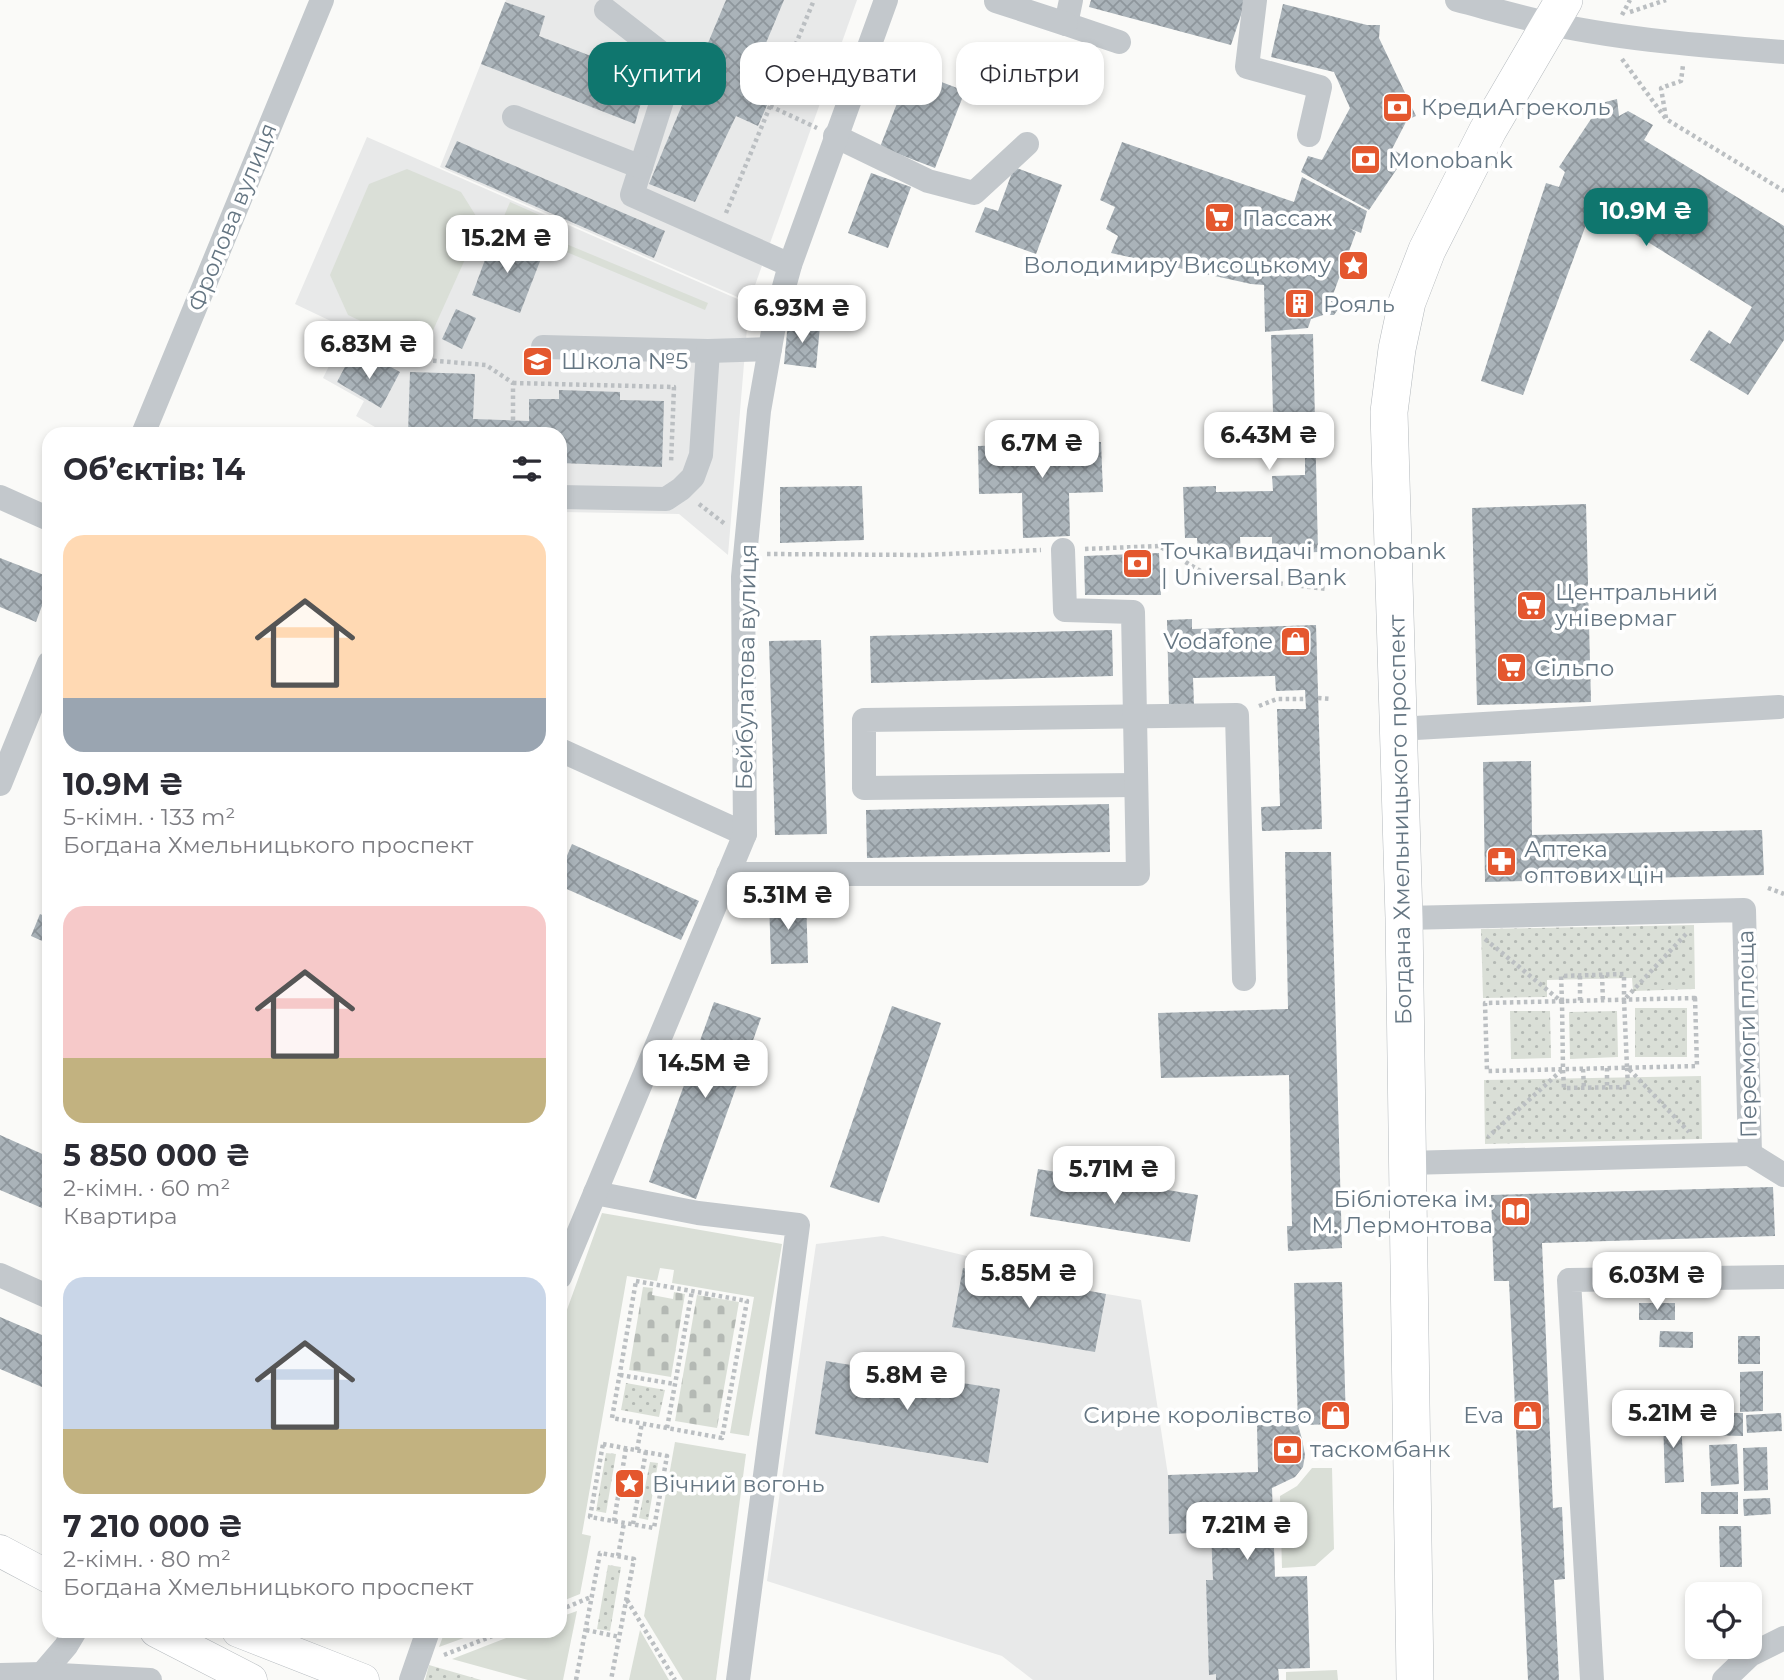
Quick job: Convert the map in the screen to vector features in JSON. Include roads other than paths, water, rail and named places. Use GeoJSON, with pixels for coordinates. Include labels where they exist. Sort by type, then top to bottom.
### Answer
{"type":"FeatureCollection","features":[{"type":"Feature","properties":{"kind":"highway","name":"Богдана Хмельницького проспект"},"geometry":{"type":"LineString","coordinates":[[1415,1680],[1405,918],[1389,412],[1399,337],[1407,302],[1427,250],[1488,130],[1558,12]]}},
{"type":"Feature","properties":{"kind":"main road"},"geometry":{"type":"LineString","coordinates":[[0,1532],[42,1552]]}},
{"type":"Feature","properties":{"kind":"main road"},"geometry":{"type":"LineString","coordinates":[[0,1551],[42,1573]]}},
{"type":"Feature","properties":{"kind":"main road"},"geometry":{"type":"LineString","coordinates":[[170,1638],[251,1680]]}},
{"type":"Feature","properties":{"kind":"main road"},"geometry":{"type":"LineString","coordinates":[[256,1638],[363,1680]]}},
{"type":"Feature","properties":{"kind":"street","name":"Фролова вулиця"},"geometry":{"type":"LineString","coordinates":[[146,427],[322,0]]}},
{"type":"Feature","properties":{"kind":"street","name":"Бейбулатова вулиця"},"geometry":{"type":"LineString","coordinates":[[567,1260],[745,834],[743,577],[760,411],[770,349],[790,265],[886,0]]}},
{"type":"Feature","properties":{"kind":"street"},"geometry":{"type":"LineString","coordinates":[[1255,0],[1247,67],[1321,87],[1309,135]]}},
{"type":"Feature","properties":{"kind":"street"},"geometry":{"type":"LineString","coordinates":[[1457,0],[1558,12],[1687,45],[1784,52]]}},
{"type":"Feature","properties":{"kind":"street"},"geometry":{"type":"LineString","coordinates":[[996,1],[1068,12],[1119,42]]}},
{"type":"Feature","properties":{"kind":"street"},"geometry":{"type":"LineString","coordinates":[[606,10],[674,63],[632,195],[790,265]]}},
{"type":"Feature","properties":{"kind":"street"},"geometry":{"type":"LineString","coordinates":[[514,117],[640,167]]}},
{"type":"Feature","properties":{"kind":"street"},"geometry":{"type":"LineString","coordinates":[[835,136],[928,181],[974,193],[1027,144]]}},
{"type":"Feature","properties":{"kind":"street"},"geometry":{"type":"LineString","coordinates":[[543,347],[708,351],[770,349]]}},
{"type":"Feature","properties":{"kind":"street"},"geometry":{"type":"LineString","coordinates":[[567,497],[666,499],[693,477],[701,456],[708,351]]}},
{"type":"Feature","properties":{"kind":"street"},"geometry":{"type":"LineString","coordinates":[[0,497],[42,516]]}},
{"type":"Feature","properties":{"kind":"street"},"geometry":{"type":"LineString","coordinates":[[728,874],[1138,874],[1133,612],[1065,610],[1063,550]]}},
{"type":"Feature","properties":{"kind":"street"},"geometry":{"type":"LineString","coordinates":[[0,784],[42,680]]}},
{"type":"Feature","properties":{"kind":"street"},"geometry":{"type":"LineString","coordinates":[[1398,729],[1779,707]]}},
{"type":"Feature","properties":{"kind":"street"},"geometry":{"type":"LineString","coordinates":[[1136,785],[864,788],[864,720],[1237,715],[1244,979]]}},
{"type":"Feature","properties":{"kind":"street"},"geometry":{"type":"LineString","coordinates":[[567,753],[745,834]]}},
{"type":"Feature","properties":{"kind":"street","name":"Перемоги площа"},"geometry":{"type":"LineString","coordinates":[[1405,918],[1744,910],[1750,1154],[1407,1163]]}},
{"type":"Feature","properties":{"kind":"street"},"geometry":{"type":"LineString","coordinates":[[1750,1154],[1784,1175]]}},
{"type":"Feature","properties":{"kind":"street"},"geometry":{"type":"LineString","coordinates":[[595,1192],[698,1213],[798,1225],[738,1680]]}},
{"type":"Feature","properties":{"kind":"street"},"geometry":{"type":"LineString","coordinates":[[0,1275],[42,1294]]}},
{"type":"Feature","properties":{"kind":"street"},"geometry":{"type":"LineString","coordinates":[[1592,1680],[1569,1280],[1784,1277]]}},
{"type":"Feature","properties":{"kind":"street"},"geometry":{"type":"LineString","coordinates":[[42,1674],[71,1638]]}},
{"type":"Feature","properties":{"kind":"street"},"geometry":{"type":"LineString","coordinates":[[411,1680],[426,1638]]}},
{"type":"Feature","properties":{"kind":"street"},"geometry":{"type":"LineString","coordinates":[[1724,1680],[1750,1655],[1784,1638]]}},
{"type":"Feature","properties":{"kind":"street"},"geometry":{"type":"LineString","coordinates":[[0,1675],[42,1674],[150,1680]]}},
{"type":"Feature","properties":{"kind":"place","name":"КредиАгреколь"},"geometry":{"type":"Point","coordinates":[1398,107]}},
{"type":"Feature","properties":{"kind":"place","name":"Monobank"},"geometry":{"type":"Point","coordinates":[1365,160]}},
{"type":"Feature","properties":{"kind":"place","name":"Пассаж"},"geometry":{"type":"Point","coordinates":[1219,218]}},
{"type":"Feature","properties":{"kind":"place","name":"Володимиру Висоцькому"},"geometry":{"type":"Point","coordinates":[1354,265]}},
{"type":"Feature","properties":{"kind":"place","name":"Рояль"},"geometry":{"type":"Point","coordinates":[1300,304]}},
{"type":"Feature","properties":{"kind":"place","name":"Школа №5"},"geometry":{"type":"Point","coordinates":[538,361]}},
{"type":"Feature","properties":{"kind":"place","name":"Точка видачі monobank | Universal Bank"},"geometry":{"type":"Point","coordinates":[1138,564]}},
{"type":"Feature","properties":{"kind":"place","name":"Центральний універмаг"},"geometry":{"type":"Point","coordinates":[1532,605]}},
{"type":"Feature","properties":{"kind":"place","name":"Vodafone"},"geometry":{"type":"Point","coordinates":[1296,641]}},
{"type":"Feature","properties":{"kind":"place","name":"Сільпо"},"geometry":{"type":"Point","coordinates":[1511,668]}},
{"type":"Feature","properties":{"kind":"place","name":"Аптека оптових цін"},"geometry":{"type":"Point","coordinates":[1501,862]}},
{"type":"Feature","properties":{"kind":"place","name":"Бібліотека ім. М. Лермонтова"},"geometry":{"type":"Point","coordinates":[1516,1212]}},
{"type":"Feature","properties":{"kind":"place","name":"Сирне королівство"},"geometry":{"type":"Point","coordinates":[1335,1415]}},
{"type":"Feature","properties":{"kind":"place","name":"Eva"},"geometry":{"type":"Point","coordinates":[1527,1415]}},
{"type":"Feature","properties":{"kind":"place","name":"таскомбанк"},"geometry":{"type":"Point","coordinates":[1287,1449]}},
{"type":"Feature","properties":{"kind":"place","name":"Вічний вогонь"},"geometry":{"type":"Point","coordinates":[629,1484]}}]}
